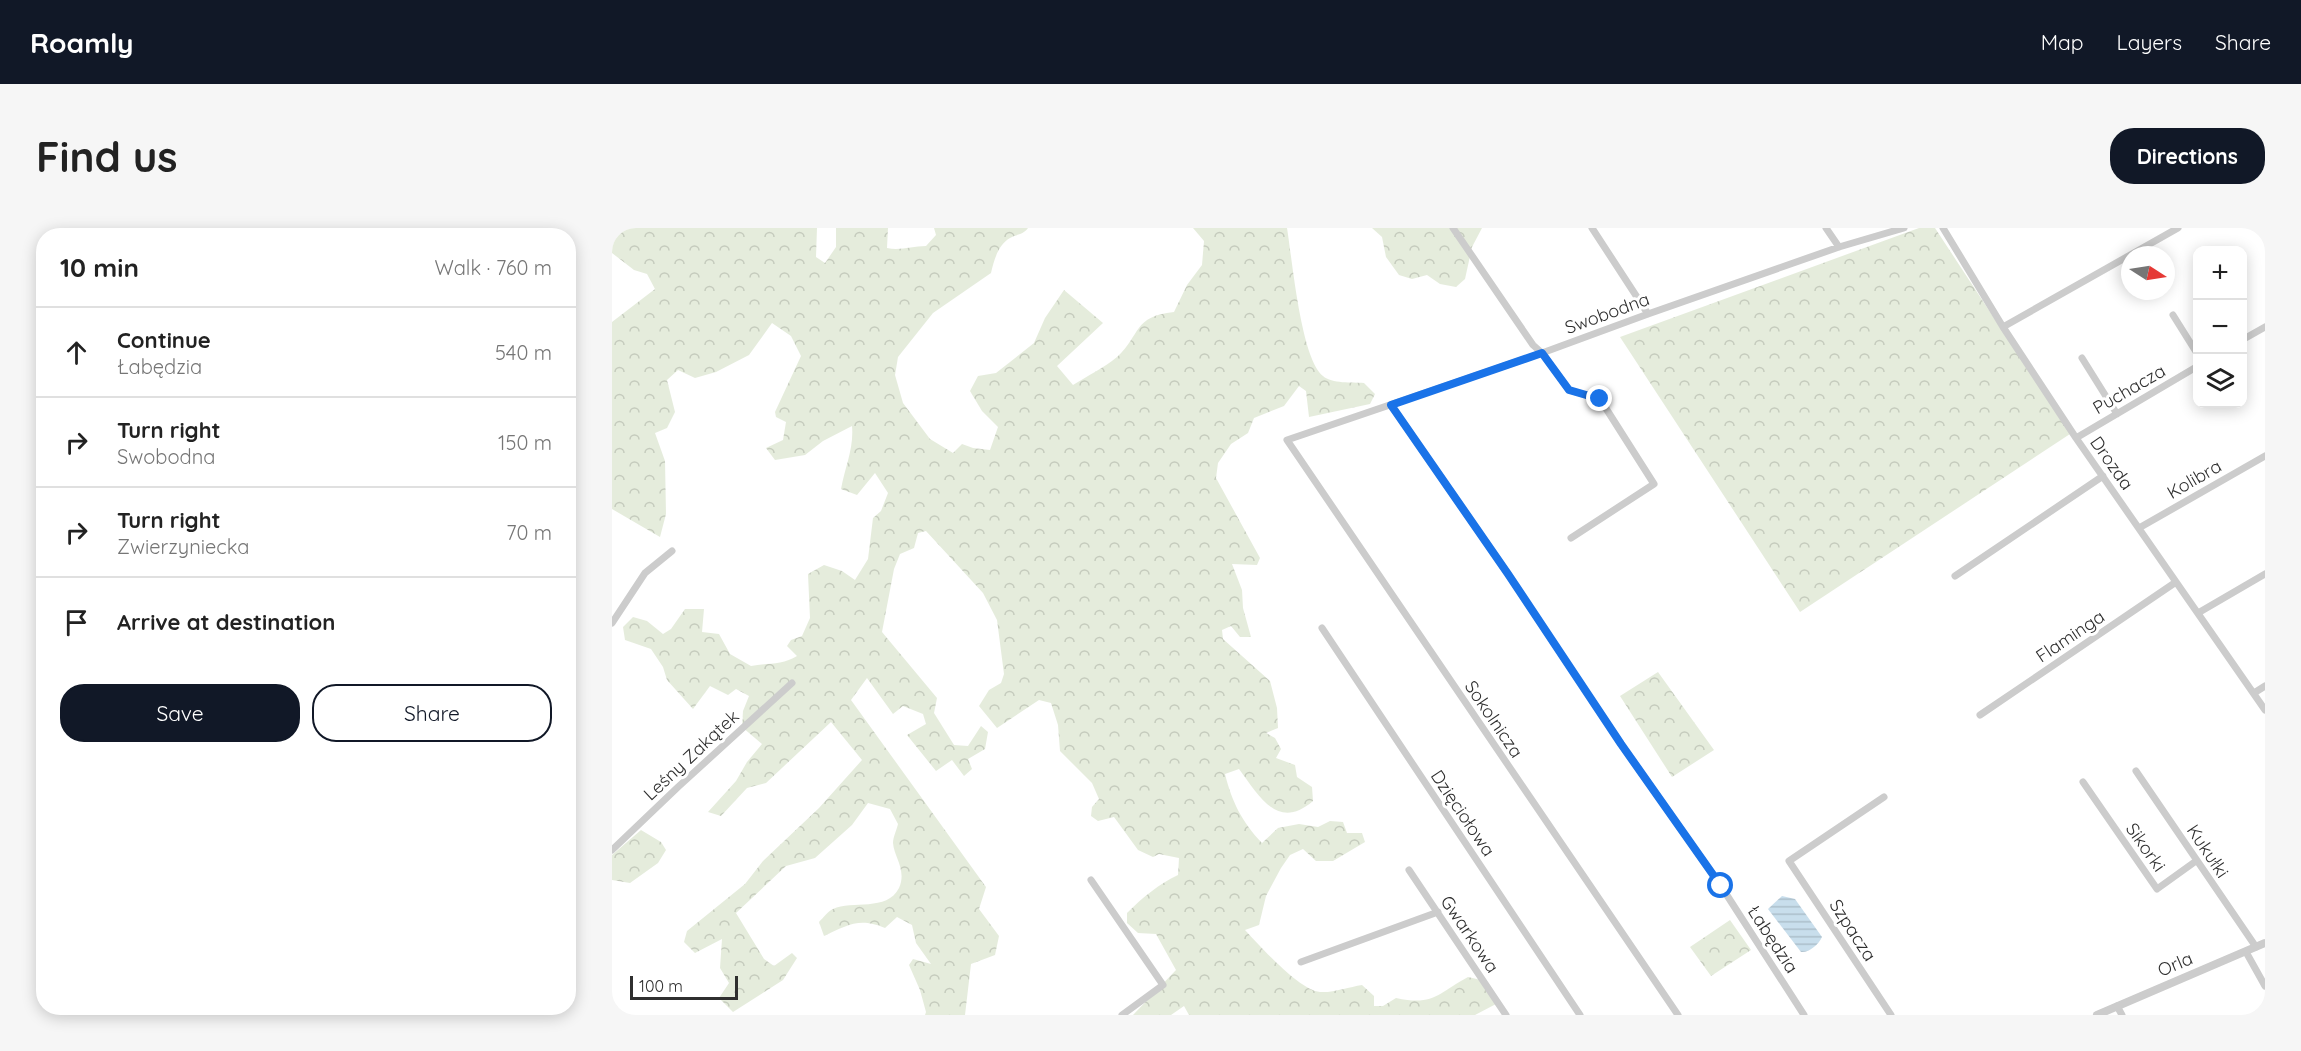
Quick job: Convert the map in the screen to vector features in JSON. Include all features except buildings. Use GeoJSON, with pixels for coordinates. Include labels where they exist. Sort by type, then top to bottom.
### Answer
{"type":"FeatureCollection","features":[{"type":"Feature","properties":{"kind":"street"},"geometry":{"type":"LineString","coordinates":[[1453,228],[1533,345],[1542,353],[1569,390],[1600,399],[1654,484],[1571,538]]}},
{"type":"Feature","properties":{"kind":"street"},"geometry":{"type":"LineString","coordinates":[[1592,228],[1648,314]]}},
{"type":"Feature","properties":{"kind":"street"},"geometry":{"type":"LineString","coordinates":[[1826,228],[1839,247]]}},
{"type":"Feature","properties":{"kind":"street","name":"Swobodna"},"geometry":{"type":"LineString","coordinates":[[1287,440],[1542,353],[1839,247],[1904,228]]}},
{"type":"Feature","properties":{"kind":"street","name":"Drozda"},"geometry":{"type":"LineString","coordinates":[[1943,228],[2003,327],[2076,438],[2265,710]]}},
{"type":"Feature","properties":{"kind":"street"},"geometry":{"type":"LineString","coordinates":[[2003,327],[2178,228]]}},
{"type":"Feature","properties":{"kind":"street"},"geometry":{"type":"LineString","coordinates":[[2173,315],[2197,354]]}},
{"type":"Feature","properties":{"kind":"street"},"geometry":{"type":"LineString","coordinates":[[2247,337],[2265,327]]}},
{"type":"Feature","properties":{"kind":"street"},"geometry":{"type":"LineString","coordinates":[[2082,358],[2117,414]]}},
{"type":"Feature","properties":{"kind":"street","name":"Puchacza"},"geometry":{"type":"LineString","coordinates":[[2076,438],[2193,369]]}},
{"type":"Feature","properties":{"kind":"street","name":"Łabędzia"},"geometry":{"type":"LineString","coordinates":[[1391,405],[1508,574],[1621,744],[1721,886],[1804,1015]]}},
{"type":"Feature","properties":{"kind":"street","name":"Sokolnicza"},"geometry":{"type":"LineString","coordinates":[[1287,440],[1678,1015]]}},
{"type":"Feature","properties":{"kind":"street","name":"Kolibra"},"geometry":{"type":"LineString","coordinates":[[2139,528],[2265,456]]}},
{"type":"Feature","properties":{"kind":"street"},"geometry":{"type":"LineString","coordinates":[[1955,576],[2103,476]]}},
{"type":"Feature","properties":{"kind":"street"},"geometry":{"type":"LineString","coordinates":[[612,623],[645,573],[672,550]]}},
{"type":"Feature","properties":{"kind":"street"},"geometry":{"type":"LineString","coordinates":[[2198,613],[2265,574]]}},
{"type":"Feature","properties":{"kind":"street","name":"Flaminga"},"geometry":{"type":"LineString","coordinates":[[1980,715],[2176,582]]}},
{"type":"Feature","properties":{"kind":"street","name":"Dzięciołowa"},"geometry":{"type":"LineString","coordinates":[[1322,628],[1580,1015]]}},
{"type":"Feature","properties":{"kind":"street","name":"Leśny Zakątek"},"geometry":{"type":"LineString","coordinates":[[612,850],[792,683]]}},
{"type":"Feature","properties":{"kind":"street"},"geometry":{"type":"LineString","coordinates":[[2254,693],[2265,686]]}},
{"type":"Feature","properties":{"kind":"street","name":"Kukułki"},"geometry":{"type":"LineString","coordinates":[[2136,771],[2196,861],[2261,945]]}},
{"type":"Feature","properties":{"kind":"street","name":"Sikorki"},"geometry":{"type":"LineString","coordinates":[[2083,782],[2157,889],[2196,861]]}},
{"type":"Feature","properties":{"kind":"street","name":"Szpacza"},"geometry":{"type":"LineString","coordinates":[[1884,797],[1789,861],[1892,1015]]}},
{"type":"Feature","properties":{"kind":"street","name":"Gwarkowa"},"geometry":{"type":"LineString","coordinates":[[1409,870],[1506,1015]]}},
{"type":"Feature","properties":{"kind":"street"},"geometry":{"type":"LineString","coordinates":[[1091,880],[1163,986],[1122,1015]]}},
{"type":"Feature","properties":{"kind":"street"},"geometry":{"type":"LineString","coordinates":[[1301,962],[1438,912]]}},
{"type":"Feature","properties":{"kind":"street","name":"Orla"},"geometry":{"type":"LineString","coordinates":[[2097,1015],[2261,945]]}},
{"type":"Feature","properties":{"kind":"street"},"geometry":{"type":"LineString","coordinates":[[2246,952],[2265,986]]}},
{"type":"Feature","properties":{"kind":"street"},"geometry":{"type":"LineString","coordinates":[[2117,1006],[2122,1015]]}},
{"type":"Feature","properties":{"kind":"green space"},"geometry":{"type":"Polygon","coordinates":[[[612,228],[817,228],[816,257],[825,263],[836,247],[836,228],[888,228],[887,248],[897,249],[926,246],[936,235],[934,228],[1028,228],[1002,245],[991,273],[933,313],[898,357],[895,375],[903,403],[930,439],[953,453],[962,444],[990,450],[998,427],[982,411],[970,391],[978,376],[996,373],[1034,343],[1045,318],[1064,290],[1103,323],[1057,366],[1073,385],[1117,357],[1144,322],[1161,314],[1174,312],[1187,285],[1202,265],[1204,241],[1193,228],[1287,228],[1303,330],[1315,366],[1327,379],[1364,383],[1375,394],[1370,404],[1309,417],[1306,391],[1299,386],[1284,406],[1254,418],[1248,433],[1231,444],[1218,463],[1216,478],[1260,558],[1257,565],[1232,564],[1242,590],[1243,608],[1251,637],[1240,637],[1231,626],[1222,630],[1223,639],[1270,681],[1277,708],[1278,728],[1266,733],[1275,738],[1281,749],[1276,758],[1295,765],[1297,777],[1312,787],[1313,801],[1300,810],[1289,813],[1279,811],[1261,798],[1239,769],[1225,774],[1239,811],[1262,843],[1278,828],[1299,824],[1318,827],[1330,821],[1343,822],[1347,833],[1362,833],[1365,842],[1333,861],[1316,861],[1303,849],[1290,855],[1266,896],[1259,925],[1245,930],[1291,976],[1312,990],[1330,992],[1362,985],[1374,996],[1374,1006],[1383,1006],[1396,998],[1419,1000],[1435,997],[1468,977],[1481,980],[1496,1004],[1475,1015],[1189,1015],[1184,1006],[1171,1015],[1133,1015],[1176,970],[1156,934],[1138,933],[1127,923],[1127,913],[1151,891],[1178,875],[1179,858],[1159,854],[1153,857],[1138,850],[1114,817],[1098,821],[1091,816],[1092,807],[1099,799],[1092,783],[1060,751],[1058,725],[1051,703],[1039,700],[997,728],[979,706],[989,690],[1001,683],[1004,674],[997,620],[983,593],[926,531],[918,533],[914,548],[900,554],[894,569],[882,632],[937,698],[934,713],[954,745],[968,746],[981,726],[988,732],[985,749],[968,759],[972,769],[964,776],[952,760],[936,771],[907,735],[926,724],[923,714],[903,706],[893,714],[867,678],[851,700],[986,887],[979,909],[999,936],[995,955],[971,964],[965,1015],[925,1015],[920,990],[909,965],[913,959],[931,964],[916,943],[912,925],[897,917],[885,928],[861,923],[847,926],[824,936],[819,922],[831,910],[841,906],[878,903],[893,895],[899,888],[902,875],[893,843],[898,824],[890,809],[868,803],[852,825],[815,858],[786,866],[736,913],[764,959],[774,966],[792,953],[797,958],[783,980],[733,1012],[719,998],[729,983],[720,968],[722,939],[695,953],[684,942],[687,931],[745,884],[763,861],[819,808],[862,760],[831,722],[766,783],[747,788],[721,816],[708,812],[736,781],[747,762],[762,744],[742,727],[743,711],[749,696],[736,689],[728,695],[710,686],[693,709],[667,680],[663,667],[651,649],[625,640],[623,627],[633,617],[647,621],[663,634],[671,629],[685,609],[704,609],[702,632],[719,634],[730,654],[751,666],[792,659],[797,656],[787,646],[791,640],[802,636],[810,618],[808,574],[824,565],[842,571],[855,580],[868,559],[873,518],[881,511],[888,493],[875,473],[857,495],[841,489],[850,450],[852,426],[823,441],[805,455],[775,460],[766,448],[783,440],[786,422],[776,417],[775,412],[801,356],[791,336],[772,323],[749,355],[716,372],[695,378],[678,370],[667,380],[675,412],[667,428],[655,433],[665,461],[666,514],[660,537],[612,509],[612,322],[655,289],[647,274],[634,270],[612,253],[612,237],[615,233],[612,228]]]}},
{"type":"Feature","properties":{"kind":"green space"},"geometry":{"type":"Polygon","coordinates":[[[1372,228],[1482,228],[1472,247],[1465,279],[1456,287],[1440,284],[1427,275],[1412,279],[1399,275],[1386,257],[1382,237],[1372,228]]]}},
{"type":"Feature","properties":{"kind":"green space"},"geometry":{"type":"Polygon","coordinates":[[[1919,228],[1935,228],[2070,434],[1800,612],[1620,337],[1919,228]]]}},
{"type":"Feature","properties":{"kind":"green space"},"geometry":{"type":"Polygon","coordinates":[[[1658,672],[1714,750],[1672,777],[1620,696],[1658,672]]]}},
{"type":"Feature","properties":{"kind":"green space"},"geometry":{"type":"Polygon","coordinates":[[[641,830],[661,842],[666,850],[658,863],[630,883],[612,880],[612,855],[641,830]]]}},
{"type":"Feature","properties":{"kind":"green space"},"geometry":{"type":"Polygon","coordinates":[[[1730,920],[1751,950],[1711,976],[1690,947],[1730,920]]]}},
{"type":"Feature","properties":{"kind":"water"},"geometry":{"type":"Polygon","coordinates":[[[1782,896],[1795,899],[1822,937],[1810,950],[1801,952],[1768,909],[1782,896]]]}},
{"type":"Feature","properties":{"kind":"route"},"geometry":{"type":"LineString","coordinates":[[1600,399],[1569,390],[1542,353],[1391,405],[1508,574],[1621,744],[1721,886]]}}]}
